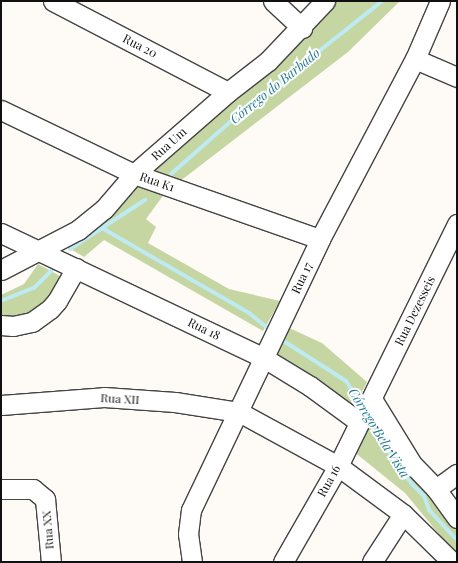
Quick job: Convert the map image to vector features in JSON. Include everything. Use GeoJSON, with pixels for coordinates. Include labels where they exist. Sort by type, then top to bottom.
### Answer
{"type":"FeatureCollection","features":[{"type":"Feature","properties":{"kind":"street","name":"Rua 20"},"geometry":{"type":"LineString","coordinates":[[53,1],[228,92]]}},
{"type":"Feature","properties":{"kind":"street"},"geometry":{"type":"LineString","coordinates":[[273,1],[302,28]]}},
{"type":"Feature","properties":{"kind":"street","name":"Rua Um"},"geometry":{"type":"LineString","coordinates":[[1,270],[41,252],[78,230],[104,209],[134,174],[228,92],[268,61],[302,28],[325,1]]}},
{"type":"Feature","properties":{"kind":"street","name":"Rua 17"},"geometry":{"type":"LineString","coordinates":[[192,562],[188,534],[191,510],[239,412],[320,239],[415,59],[440,1]]}},
{"type":"Feature","properties":{"kind":"street"},"geometry":{"type":"LineString","coordinates":[[415,59],[457,77]]}},
{"type":"Feature","properties":{"kind":"street","name":"Rua K1"},"geometry":{"type":"LineString","coordinates":[[1,110],[134,174],[320,239]]}},
{"type":"Feature","properties":{"kind":"street","name":"Rua Dezesseis"},"geometry":{"type":"LineString","coordinates":[[366,410],[457,224]]}},
{"type":"Feature","properties":{"kind":"street","name":"Rua 18"},"geometry":{"type":"LineString","coordinates":[[1,233],[76,268],[271,343],[310,386],[366,410]]}},
{"type":"Feature","properties":{"kind":"street"},"geometry":{"type":"LineString","coordinates":[[1,325],[13,326],[32,322],[50,309],[57,301],[76,268]]}},
{"type":"Feature","properties":{"kind":"street","name":"Rua XII"},"geometry":{"type":"LineString","coordinates":[[1,405],[104,397],[176,402],[239,412],[338,466],[403,514],[452,562]]}},
{"type":"Feature","properties":{"kind":"street"},"geometry":{"type":"LineString","coordinates":[[366,410],[412,464],[436,489],[457,518]]}},
{"type":"Feature","properties":{"kind":"street","name":"Rua 16"},"geometry":{"type":"LineString","coordinates":[[282,562],[338,466],[366,410]]}},
{"type":"Feature","properties":{"kind":"street"},"geometry":{"type":"LineString","coordinates":[[436,489],[457,474]]}},
{"type":"Feature","properties":{"kind":"street","name":"Rua XX"},"geometry":{"type":"LineString","coordinates":[[1,489],[32,489],[45,499],[50,562]]}},
{"type":"Feature","properties":{"kind":"street"},"geometry":{"type":"LineString","coordinates":[[372,562],[403,514]]}},
{"type":"Feature","properties":{"kind":"green space"},"geometry":{"type":"Polygon","coordinates":[[[336,1],[400,1],[348,52],[179,182],[150,169],[294,47],[336,1]]]}},
{"type":"Feature","properties":{"kind":"green space"},"geometry":{"type":"Polygon","coordinates":[[[135,182],[165,193],[146,219],[156,227],[148,243],[229,289],[280,301],[263,331],[104,240],[84,257],[64,245],[135,182]]]}},
{"type":"Feature","properties":{"kind":"green space"},"geometry":{"type":"Polygon","coordinates":[[[38,264],[62,277],[52,299],[36,309],[12,319],[1,319],[1,295],[24,284],[38,264]]]}},
{"type":"Feature","properties":{"kind":"green space"},"geometry":{"type":"Polygon","coordinates":[[[287,327],[322,343],[367,382],[354,408],[274,358],[287,327]]]}},
{"type":"Feature","properties":{"kind":"green space"},"geometry":{"type":"Polygon","coordinates":[[[372,408],[457,530],[457,556],[405,493],[353,451],[372,408]]]}},
{"type":"Feature","properties":{"kind":"waterway","name":"Córrego do Barbado"},"geometry":{"type":"LineString","coordinates":[[171,174],[230,122],[382,1]]}},
{"type":"Feature","properties":{"kind":"waterway","name":"Córrego do Barbado"},"geometry":{"type":"LineString","coordinates":[[70,249],[145,200]]}},
{"type":"Feature","properties":{"kind":"waterway","name":"Córrego Bela Vista"},"geometry":{"type":"LineString","coordinates":[[102,228],[249,313],[271,331]]}},
{"type":"Feature","properties":{"kind":"waterway","name":"Córrego do Barbado"},"geometry":{"type":"LineString","coordinates":[[1,301],[34,288],[57,265]]}},
{"type":"Feature","properties":{"kind":"waterway","name":"Córrego Bela Vista"},"geometry":{"type":"LineString","coordinates":[[279,338],[346,381],[362,405]]}},
{"type":"Feature","properties":{"kind":"waterway","name":"Córrego Bela Vista"},"geometry":{"type":"LineString","coordinates":[[370,416],[391,455],[411,483],[424,496],[429,510],[457,540]]}}]}
